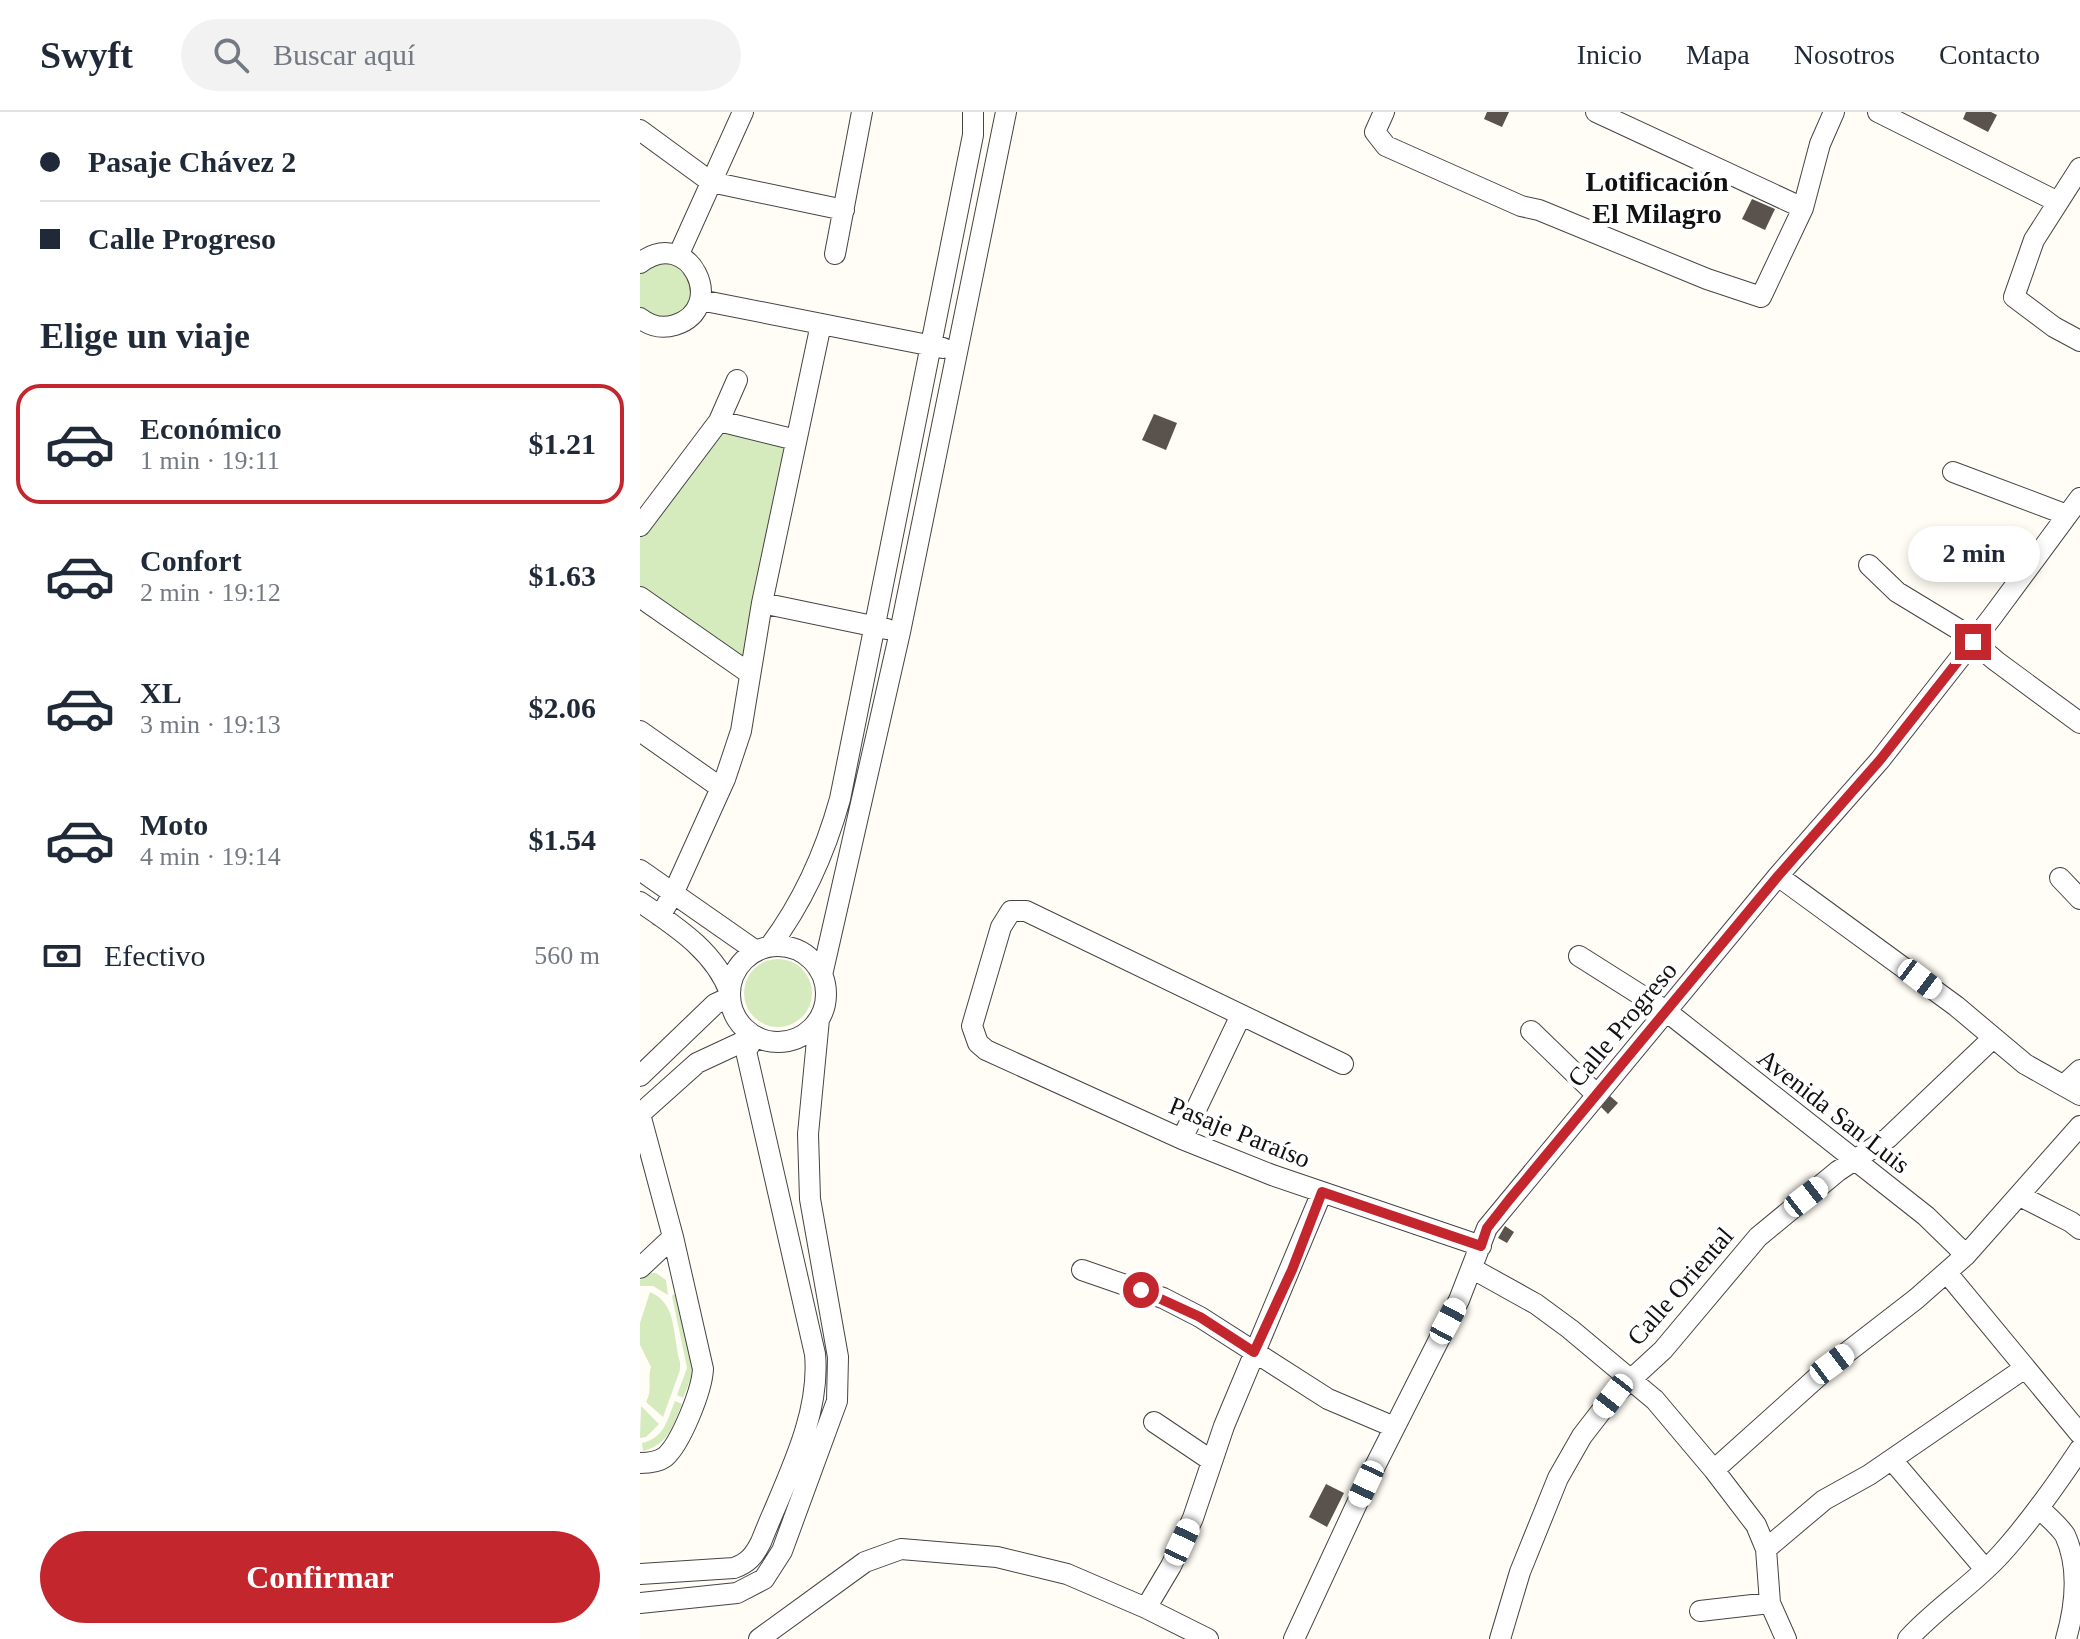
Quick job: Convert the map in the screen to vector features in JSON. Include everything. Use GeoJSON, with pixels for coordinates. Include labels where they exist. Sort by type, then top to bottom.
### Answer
{"type":"FeatureCollection","features":[{"type":"Feature","properties":{"kind":"street"},"geometry":{"type":"LineString","coordinates":[[678,256],[743,112]]}},
{"type":"Feature","properties":{"kind":"street"},"geometry":{"type":"LineString","coordinates":[[835,254],[862,112]]}},
{"type":"Feature","properties":{"kind":"street"},"geometry":{"type":"LineString","coordinates":[[730,995],[731,983],[740,964],[763,948],[797,906],[829,838],[840,799],[973,135],[973,112]]}},
{"type":"Feature","properties":{"kind":"street"},"geometry":{"type":"LineString","coordinates":[[640,1603],[737,1593],[764,1579],[782,1551],[837,1401],[838,1357],[810,1199],[808,1134],[819,1019],[826,998],[822,975],[900,632],[1006,112]]}},
{"type":"Feature","properties":{"kind":"street"},"geometry":{"type":"LineString","coordinates":[[1384,112],[1375,132],[1386,146],[1521,206],[1539,210],[1707,279],[1761,297],[1803,208],[1820,144],[1834,112]]}},
{"type":"Feature","properties":{"kind":"street"},"geometry":{"type":"LineString","coordinates":[[1596,112],[1803,208]]}},
{"type":"Feature","properties":{"kind":"street"},"geometry":{"type":"LineString","coordinates":[[1878,112],[2058,202]]}},
{"type":"Feature","properties":{"kind":"street"},"geometry":{"type":"LineString","coordinates":[[640,130],[711,182],[844,210]]}},
{"type":"Feature","properties":{"kind":"street"},"geometry":{"type":"LineString","coordinates":[[2080,168],[2034,240],[2014,297],[2054,327],[2080,341]]}},
{"type":"Feature","properties":{"kind":"street"},"geometry":{"type":"LineString","coordinates":[[640,263],[660,254],[678,256],[686,260],[700,282],[700,300],[692,315],[678,325],[661,327],[641,322]]}},
{"type":"Feature","properties":{"kind":"street"},"geometry":{"type":"LineString","coordinates":[[700,300],[959,351]]}},
{"type":"Feature","properties":{"kind":"street"},"geometry":{"type":"LineString","coordinates":[[660,916],[721,788],[741,731],[762,603],[821,324]]}},
{"type":"Feature","properties":{"kind":"street"},"geometry":{"type":"LineString","coordinates":[[643,515],[719,421],[737,380]]}},
{"type":"Feature","properties":{"kind":"street"},"geometry":{"type":"LineString","coordinates":[[719,421],[796,440]]}},
{"type":"Feature","properties":{"kind":"street"},"geometry":{"type":"LineString","coordinates":[[1953,472],[2067,515]]}},
{"type":"Feature","properties":{"kind":"street","name":"Calle Progreso"},"geometry":{"type":"LineString","coordinates":[[1294,1639],[1473,1269],[1487,1228],[1778,876],[1843,805],[1973,642],[2080,498]]}},
{"type":"Feature","properties":{"kind":"street"},"geometry":{"type":"LineString","coordinates":[[1869,565],[1897,592],[1958,629],[2080,723]]}},
{"type":"Feature","properties":{"kind":"street"},"geometry":{"type":"LineString","coordinates":[[640,597],[749,673]]}},
{"type":"Feature","properties":{"kind":"street"},"geometry":{"type":"LineString","coordinates":[[762,603],[900,632]]}},
{"type":"Feature","properties":{"kind":"street"},"geometry":{"type":"LineString","coordinates":[[640,731],[721,788]]}},
{"type":"Feature","properties":{"kind":"street"},"geometry":{"type":"LineString","coordinates":[[640,870],[673,894],[763,948],[789,947],[799,950],[809,957],[822,975]]}},
{"type":"Feature","properties":{"kind":"street"},"geometry":{"type":"LineString","coordinates":[[1778,876],[1956,1006],[2025,1064],[2072,1090],[2080,1070]]}},
{"type":"Feature","properties":{"kind":"street"},"geometry":{"type":"LineString","coordinates":[[2060,878],[2080,899]]}},
{"type":"Feature","properties":{"kind":"street"},"geometry":{"type":"LineString","coordinates":[[640,902],[688,936],[723,974],[734,1013],[755,1036],[785,1042],[805,1034],[819,1019]]}},
{"type":"Feature","properties":{"kind":"street","name":"Pasaje Paraíso"},"geometry":{"type":"LineString","coordinates":[[1241,1015],[1026,911],[1011,911],[1001,927],[972,1026],[978,1043],[986,1050],[1182,1139],[1272,1175],[1481,1246]]}},
{"type":"Feature","properties":{"kind":"street","name":"Avenida San Luis"},"geometry":{"type":"LineString","coordinates":[[1579,956],[1666,1011],[1926,1216],[1966,1255]]}},
{"type":"Feature","properties":{"kind":"street"},"geometry":{"type":"LineString","coordinates":[[640,1076],[715,1004],[730,995]]}},
{"type":"Feature","properties":{"kind":"street"},"geometry":{"type":"LineString","coordinates":[[1182,1139],[1241,1015],[1343,1064]]}},
{"type":"Feature","properties":{"kind":"street"},"geometry":{"type":"LineString","coordinates":[[1531,1031],[1597,1095]]}},
{"type":"Feature","properties":{"kind":"street"},"geometry":{"type":"LineString","coordinates":[[640,1463],[664,1458],[677,1443],[702,1380],[703,1369],[673,1237],[640,1114],[697,1063],[755,1036]]}},
{"type":"Feature","properties":{"kind":"street"},"geometry":{"type":"LineString","coordinates":[[640,1574],[746,1564],[755,1554],[813,1409],[817,1375],[815,1354],[746,1051],[755,1036]]}},
{"type":"Feature","properties":{"kind":"street","name":"Calle Oriental"},"geometry":{"type":"LineString","coordinates":[[1500,1639],[1520,1572],[1558,1478],[1582,1436],[1613,1396],[1663,1350],[1758,1237],[1888,1138],[1993,1038]]}},
{"type":"Feature","properties":{"kind":"street"},"geometry":{"type":"LineString","coordinates":[[1714,1470],[1832,1364],[1947,1273],[2020,1196],[2080,1126]]}},
{"type":"Feature","properties":{"kind":"street"},"geometry":{"type":"LineString","coordinates":[[1146,1608],[1171,1566],[1193,1518],[1254,1352],[1292,1270],[1322,1192]]}},
{"type":"Feature","properties":{"kind":"street"},"geometry":{"type":"LineString","coordinates":[[2020,1196],[2080,1229]]}},
{"type":"Feature","properties":{"kind":"street"},"geometry":{"type":"LineString","coordinates":[[788,1242],[816,1233]]}},
{"type":"Feature","properties":{"kind":"street"},"geometry":{"type":"LineString","coordinates":[[640,1268],[673,1237]]}},
{"type":"Feature","properties":{"kind":"street"},"geometry":{"type":"LineString","coordinates":[[1473,1269],[1536,1304],[1655,1400],[1756,1525],[1766,1549],[1770,1603],[1786,1639]]}},
{"type":"Feature","properties":{"kind":"street"},"geometry":{"type":"LineString","coordinates":[[1082,1270],[1163,1298],[1200,1317],[1328,1399],[1394,1427]]}},
{"type":"Feature","properties":{"kind":"street"},"geometry":{"type":"LineString","coordinates":[[1947,1273],[2080,1434]]}},
{"type":"Feature","properties":{"kind":"street"},"geometry":{"type":"LineString","coordinates":[[1766,1549],[1824,1500],[1892,1460],[2025,1368]]}},
{"type":"Feature","properties":{"kind":"street"},"geometry":{"type":"LineString","coordinates":[[1154,1422],[1212,1461]]}},
{"type":"Feature","properties":{"kind":"street"},"geometry":{"type":"LineString","coordinates":[[1908,1639],[1926,1619],[1999,1556],[2039,1508],[2080,1449]]}},
{"type":"Feature","properties":{"kind":"street"},"geometry":{"type":"LineString","coordinates":[[1892,1460],[1985,1569]]}},
{"type":"Feature","properties":{"kind":"street"},"geometry":{"type":"LineString","coordinates":[[785,1479],[807,1485]]}},
{"type":"Feature","properties":{"kind":"street"},"geometry":{"type":"LineString","coordinates":[[2039,1508],[2066,1536],[2076,1552],[2080,1569],[2078,1595],[2066,1639]]}},
{"type":"Feature","properties":{"kind":"street"},"geometry":{"type":"LineString","coordinates":[[759,1639],[865,1562],[901,1549],[997,1557],[1067,1574],[1208,1639]]}},
{"type":"Feature","properties":{"kind":"street"},"geometry":{"type":"LineString","coordinates":[[640,1615],[666,1601]]}},
{"type":"Feature","properties":{"kind":"street"},"geometry":{"type":"LineString","coordinates":[[1700,1611],[1770,1603]]}},
{"type":"Feature","properties":{"kind":"green space"},"geometry":{"type":"Polygon","coordinates":[[[678,256],[700,300],[678,325],[640,317],[640,265],[678,256]]]}},
{"type":"Feature","properties":{"kind":"green space"},"geometry":{"type":"Polygon","coordinates":[[[719,421],[796,440],[749,673],[640,597],[640,527],[719,421]]]}},
{"type":"Feature","properties":{"kind":"green space"},"geometry":{"type":"Polygon","coordinates":[[[771,959],[785,959],[797,964],[807,974],[812,993],[807,1012],[797,1022],[785,1027],[771,1027],[759,1022],[749,1012],[744,1000],[744,986],[749,974],[759,964],[771,959]]]}},
{"type":"Feature","properties":{"kind":"green space"},"geometry":{"type":"Polygon","coordinates":[[[650,1273],[656,1273],[666,1280],[668,1295],[653,1286],[640,1286],[640,1280],[650,1273]]]}},
{"type":"Feature","properties":{"kind":"green space"},"geometry":{"type":"Polygon","coordinates":[[[650,1292],[659,1297],[670,1312],[680,1362],[663,1417],[646,1402],[651,1367],[640,1345],[640,1323],[650,1292]]]}},
{"type":"Feature","properties":{"kind":"green space"},"geometry":{"type":"Polygon","coordinates":[[[674,1294],[679,1295],[693,1373],[683,1398],[677,1395],[687,1368],[674,1294]]]}},
{"type":"Feature","properties":{"kind":"green space"},"geometry":{"type":"Polygon","coordinates":[[[675,1401],[682,1404],[668,1434],[658,1444],[643,1451],[642,1443],[660,1433],[675,1401]]]}},
{"type":"Feature","properties":{"kind":"green space"},"geometry":{"type":"Polygon","coordinates":[[[641,1406],[659,1424],[646,1437],[640,1438],[641,1406]]]}},
{"type":"Feature","properties":{"kind":"building"},"geometry":{"type":"Polygon","coordinates":[[[1487,112],[1509,112],[1502,127],[1484,119],[1487,112]]]}},
{"type":"Feature","properties":{"kind":"building"},"geometry":{"type":"Polygon","coordinates":[[[1966,112],[1991,112],[1997,115],[1988,132],[1963,119],[1966,112]]]}},
{"type":"Feature","properties":{"kind":"building"},"geometry":{"type":"Polygon","coordinates":[[[1752,199],[1775,209],[1765,230],[1742,219],[1752,199]]]}},
{"type":"Feature","properties":{"kind":"building"},"geometry":{"type":"Polygon","coordinates":[[[1154,414],[1177,423],[1166,450],[1142,440],[1154,414]]]}},
{"type":"Feature","properties":{"kind":"building"},"geometry":{"type":"Polygon","coordinates":[[[1610,1096],[1618,1103],[1608,1114],[1601,1107],[1610,1096]]]}},
{"type":"Feature","properties":{"kind":"building"},"geometry":{"type":"Polygon","coordinates":[[[1505,1226],[1514,1232],[1507,1243],[1498,1238],[1505,1226]]]}},
{"type":"Feature","properties":{"kind":"building"},"geometry":{"type":"Polygon","coordinates":[[[1326,1484],[1344,1493],[1327,1527],[1309,1517],[1326,1484]]]}},
{"type":"Feature","properties":{"kind":"district","name":"Lotificación El Milagro"},"geometry":{"type":"Point","coordinates":[1657,197]}},
{"type":"Feature","properties":{"kind":"route"},"geometry":{"type":"LineString","coordinates":[[1141,1290],[1200,1317],[1254,1352],[1292,1270],[1322,1192],[1481,1246],[1487,1228],[1509,1200],[1778,876],[1843,805],[1973,642]]}}]}
